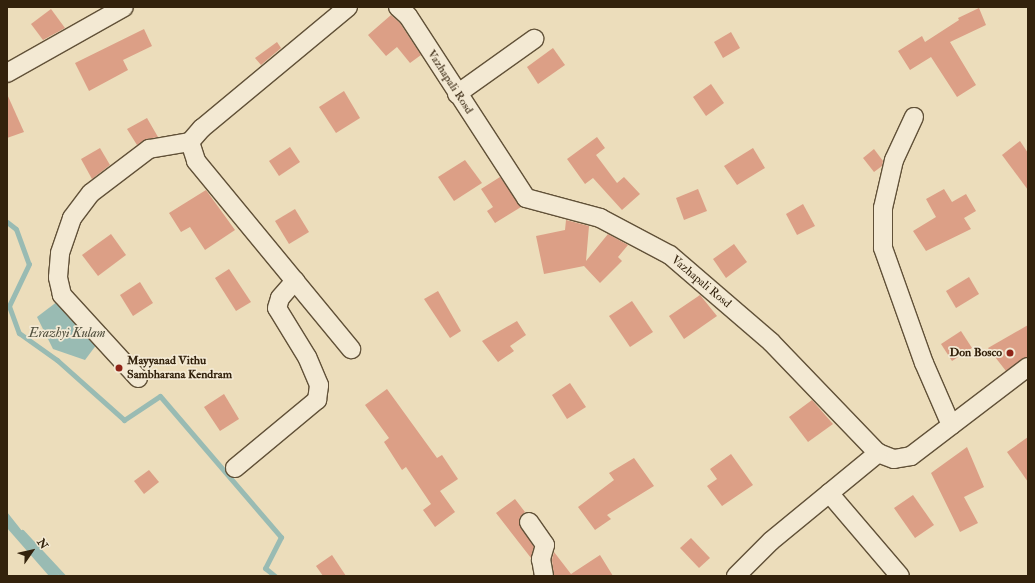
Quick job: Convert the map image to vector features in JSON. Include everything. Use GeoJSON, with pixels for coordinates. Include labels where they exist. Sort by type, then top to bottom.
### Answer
{"type":"FeatureCollection","features":[{"type":"Feature","properties":{"kind":"street"},"geometry":{"type":"LineString","coordinates":[[7,73],[124,7]]}},
{"type":"Feature","properties":{"kind":"street"},"geometry":{"type":"LineString","coordinates":[[138,378],[62,295],[58,278],[60,253],[72,218],[91,193],[149,149],[190,142],[202,128],[348,7]]}},
{"type":"Feature","properties":{"kind":"street","name":"Vazhapali Rosd"},"geometry":{"type":"LineString","coordinates":[[398,7],[408,16],[457,94],[526,198],[600,218],[670,255],[771,342],[878,453],[894,460],[910,456],[1028,367]]}},
{"type":"Feature","properties":{"kind":"street"},"geometry":{"type":"LineString","coordinates":[[457,94],[534,39]]}},
{"type":"Feature","properties":{"kind":"street"},"geometry":{"type":"LineString","coordinates":[[914,117],[894,160],[882,208],[883,248],[924,363],[952,425]]}},
{"type":"Feature","properties":{"kind":"street"},"geometry":{"type":"LineString","coordinates":[[190,142],[196,161],[351,349]]}},
{"type":"Feature","properties":{"kind":"street"},"geometry":{"type":"LineString","coordinates":[[235,468],[317,400],[319,385],[307,357],[277,308],[280,298],[295,281]]}},
{"type":"Feature","properties":{"kind":"street"},"geometry":{"type":"LineString","coordinates":[[736,576],[771,541],[878,453]]}},
{"type":"Feature","properties":{"kind":"street"},"geometry":{"type":"LineString","coordinates":[[829,493],[900,576]]}},
{"type":"Feature","properties":{"kind":"street"},"geometry":{"type":"LineString","coordinates":[[529,522],[545,545],[541,559],[544,576]]}},
{"type":"Feature","properties":{"kind":"water","name":"Erazhyi Kulam"},"geometry":{"type":"Polygon","coordinates":[[[62,298],[100,340],[85,360],[53,349],[37,317],[62,298]]]}},
{"type":"Feature","properties":{"kind":"water"},"geometry":{"type":"Polygon","coordinates":[[[7,512],[60,576],[49,576],[7,528],[7,512]]]}},
{"type":"Feature","properties":{"kind":"building"},"geometry":{"type":"Polygon","coordinates":[[[979,8],[986,25],[950,42],[976,85],[957,97],[931,57],[910,70],[898,51],[922,36],[925,42],[959,20],[958,18],[979,8]]]}},
{"type":"Feature","properties":{"kind":"building"},"geometry":{"type":"Polygon","coordinates":[[[51,9],[65,28],[43,40],[31,24],[51,9]]]}},
{"type":"Feature","properties":{"kind":"building"},"geometry":{"type":"Polygon","coordinates":[[[391,15],[400,23],[421,55],[410,63],[397,47],[386,56],[368,35],[391,15]]]}},
{"type":"Feature","properties":{"kind":"building"},"geometry":{"type":"Polygon","coordinates":[[[144,29],[152,46],[123,60],[128,70],[89,91],[75,63],[144,29]]]}},
{"type":"Feature","properties":{"kind":"building"},"geometry":{"type":"Polygon","coordinates":[[[731,32],[740,48],[723,58],[714,42],[731,32]]]}},
{"type":"Feature","properties":{"kind":"building"},"geometry":{"type":"Polygon","coordinates":[[[277,42],[281,48],[261,65],[255,58],[277,42]]]}},
{"type":"Feature","properties":{"kind":"building"},"geometry":{"type":"Polygon","coordinates":[[[553,48],[565,65],[538,84],[527,67],[553,48]]]}},
{"type":"Feature","properties":{"kind":"building"},"geometry":{"type":"Polygon","coordinates":[[[711,84],[724,103],[706,116],[693,97],[711,84]]]}},
{"type":"Feature","properties":{"kind":"building"},"geometry":{"type":"Polygon","coordinates":[[[344,91],[360,118],[336,133],[319,107],[344,91]]]}},
{"type":"Feature","properties":{"kind":"building"},"geometry":{"type":"Polygon","coordinates":[[[7,94],[24,132],[7,138],[7,94]]]}},
{"type":"Feature","properties":{"kind":"building"},"geometry":{"type":"Polygon","coordinates":[[[147,118],[158,137],[147,139],[137,145],[127,129],[147,118]]]}},
{"type":"Feature","properties":{"kind":"building"},"geometry":{"type":"Polygon","coordinates":[[[597,137],[605,148],[596,155],[617,183],[624,177],[640,194],[622,210],[593,178],[585,184],[567,159],[597,137]]]}},
{"type":"Feature","properties":{"kind":"building"},"geometry":{"type":"Polygon","coordinates":[[[1020,141],[1028,153],[1028,190],[1002,155],[1020,141]]]}},
{"type":"Feature","properties":{"kind":"building"},"geometry":{"type":"Polygon","coordinates":[[[290,147],[300,162],[279,176],[269,161],[290,147]]]}},
{"type":"Feature","properties":{"kind":"building"},"geometry":{"type":"Polygon","coordinates":[[[100,148],[110,165],[92,179],[81,159],[100,148]]]}},
{"type":"Feature","properties":{"kind":"building"},"geometry":{"type":"Polygon","coordinates":[[[753,148],[765,168],[737,185],[724,166],[753,148]]]}},
{"type":"Feature","properties":{"kind":"building"},"geometry":{"type":"Polygon","coordinates":[[[874,149],[883,161],[882,166],[874,172],[863,158],[874,149]]]}},
{"type":"Feature","properties":{"kind":"building"},"geometry":{"type":"Polygon","coordinates":[[[465,160],[482,183],[454,201],[438,177],[465,160]]]}},
{"type":"Feature","properties":{"kind":"building"},"geometry":{"type":"Polygon","coordinates":[[[500,177],[521,207],[495,223],[487,211],[493,207],[481,189],[500,177]]]}},
{"type":"Feature","properties":{"kind":"building"},"geometry":{"type":"Polygon","coordinates":[[[698,189],[707,211],[684,220],[676,198],[698,189]]]}},
{"type":"Feature","properties":{"kind":"building"},"geometry":{"type":"Polygon","coordinates":[[[944,189],[952,202],[966,194],[976,211],[964,218],[971,229],[926,251],[913,231],[936,217],[926,199],[944,189]]]}},
{"type":"Feature","properties":{"kind":"building"},"geometry":{"type":"Polygon","coordinates":[[[206,190],[235,230],[205,250],[190,227],[181,232],[169,213],[206,190]]]}},
{"type":"Feature","properties":{"kind":"building"},"geometry":{"type":"Polygon","coordinates":[[[803,204],[815,226],[797,235],[786,214],[803,204]]]}},
{"type":"Feature","properties":{"kind":"building"},"geometry":{"type":"Polygon","coordinates":[[[295,209],[309,232],[289,244],[275,221],[295,209]]]}},
{"type":"Feature","properties":{"kind":"building"},"geometry":{"type":"Polygon","coordinates":[[[566,220],[589,226],[586,261],[608,234],[628,245],[618,257],[622,261],[600,283],[584,266],[544,274],[536,236],[565,230],[566,220]]]}},
{"type":"Feature","properties":{"kind":"building"},"geometry":{"type":"Polygon","coordinates":[[[111,234],[126,255],[98,276],[82,255],[111,234]]]}},
{"type":"Feature","properties":{"kind":"building"},"geometry":{"type":"Polygon","coordinates":[[[734,244],[747,262],[726,278],[713,259],[734,244]]]}},
{"type":"Feature","properties":{"kind":"building"},"geometry":{"type":"Polygon","coordinates":[[[229,269],[251,302],[236,311],[215,278],[229,269]]]}},
{"type":"Feature","properties":{"kind":"building"},"geometry":{"type":"Polygon","coordinates":[[[969,277],[979,294],[956,308],[946,291],[969,277]]]}},
{"type":"Feature","properties":{"kind":"building"},"geometry":{"type":"Polygon","coordinates":[[[140,282],[153,303],[133,316],[120,295],[140,282]]]}},
{"type":"Feature","properties":{"kind":"building"},"geometry":{"type":"Polygon","coordinates":[[[438,291],[461,331],[450,338],[424,299],[438,291]]]}},
{"type":"Feature","properties":{"kind":"building"},"geometry":{"type":"Polygon","coordinates":[[[700,295],[717,316],[684,339],[669,316],[700,295]]]}},
{"type":"Feature","properties":{"kind":"building"},"geometry":{"type":"Polygon","coordinates":[[[632,301],[653,332],[630,347],[609,316],[632,301]]]}},
{"type":"Feature","properties":{"kind":"building"},"geometry":{"type":"Polygon","coordinates":[[[517,321],[526,335],[510,346],[514,351],[498,362],[482,341],[517,321]]]}},
{"type":"Feature","properties":{"kind":"building","name":"Don Bosco"},"geometry":{"type":"Polygon","coordinates":[[[1028,325],[1028,357],[1006,371],[988,348],[1028,325]]]}},
{"type":"Feature","properties":{"kind":"building"},"geometry":{"type":"Polygon","coordinates":[[[961,331],[972,348],[952,361],[941,344],[961,331]]]}},
{"type":"Feature","properties":{"kind":"building"},"geometry":{"type":"Polygon","coordinates":[[[570,383],[586,407],[567,419],[552,395],[570,383]]]}},
{"type":"Feature","properties":{"kind":"building"},"geometry":{"type":"Polygon","coordinates":[[[387,389],[437,458],[442,455],[458,479],[440,491],[455,512],[435,527],[423,510],[431,504],[406,467],[402,470],[384,442],[389,438],[365,405],[387,389]]]}},
{"type":"Feature","properties":{"kind":"building"},"geometry":{"type":"Polygon","coordinates":[[[224,394],[239,419],[220,431],[204,407],[224,394]]]}},
{"type":"Feature","properties":{"kind":"building"},"geometry":{"type":"Polygon","coordinates":[[[812,400],[833,424],[808,442],[789,417],[812,400]]]}},
{"type":"Feature","properties":{"kind":"building"},"geometry":{"type":"Polygon","coordinates":[[[1028,437],[1028,482],[1007,452],[1028,437]]]}},
{"type":"Feature","properties":{"kind":"building"},"geometry":{"type":"Polygon","coordinates":[[[967,447],[984,487],[964,497],[978,523],[960,532],[931,473],[967,447]]]}},
{"type":"Feature","properties":{"kind":"building"},"geometry":{"type":"Polygon","coordinates":[[[731,454],[753,485],[722,506],[707,486],[717,479],[710,469],[731,454]]]}},
{"type":"Feature","properties":{"kind":"building"},"geometry":{"type":"Polygon","coordinates":[[[634,458],[654,486],[607,515],[611,519],[595,530],[578,507],[614,480],[609,473],[634,458]]]}},
{"type":"Feature","properties":{"kind":"building"},"geometry":{"type":"Polygon","coordinates":[[[149,470],[159,482],[144,494],[134,481],[149,470]]]}},
{"type":"Feature","properties":{"kind":"building"},"geometry":{"type":"Polygon","coordinates":[[[913,495],[934,525],[915,538],[894,508],[913,495]]]}},
{"type":"Feature","properties":{"kind":"building"},"geometry":{"type":"Polygon","coordinates":[[[515,499],[525,512],[520,517],[519,523],[534,547],[531,558],[496,513],[515,499]]]}},
{"type":"Feature","properties":{"kind":"building"},"geometry":{"type":"Polygon","coordinates":[[[691,538],[710,558],[699,568],[680,548],[691,538]]]}},
{"type":"Feature","properties":{"kind":"building"},"geometry":{"type":"Polygon","coordinates":[[[554,552],[571,574],[600,555],[613,576],[554,576],[552,560],[554,552]]]}},
{"type":"Feature","properties":{"kind":"building"},"geometry":{"type":"Polygon","coordinates":[[[332,555],[346,576],[323,576],[316,566],[332,555]]]}},
{"type":"Feature","properties":{"kind":"waterway"},"geometry":{"type":"LineString","coordinates":[[7,222],[16,229],[29,264],[9,306],[19,333],[57,360],[124,420],[160,396],[281,537],[265,568],[275,576]]}},
{"type":"Feature","properties":{"kind":"waterway"},"geometry":{"type":"LineString","coordinates":[[22,532],[63,576]]}},
{"type":"Feature","properties":{"kind":"place","name":"Don Bosco"},"geometry":{"type":"Point","coordinates":[1010,353]}},
{"type":"Feature","properties":{"kind":"place","name":"Mayyanad Vithu Sambharana Kendram"},"geometry":{"type":"Point","coordinates":[119,368]}}]}
